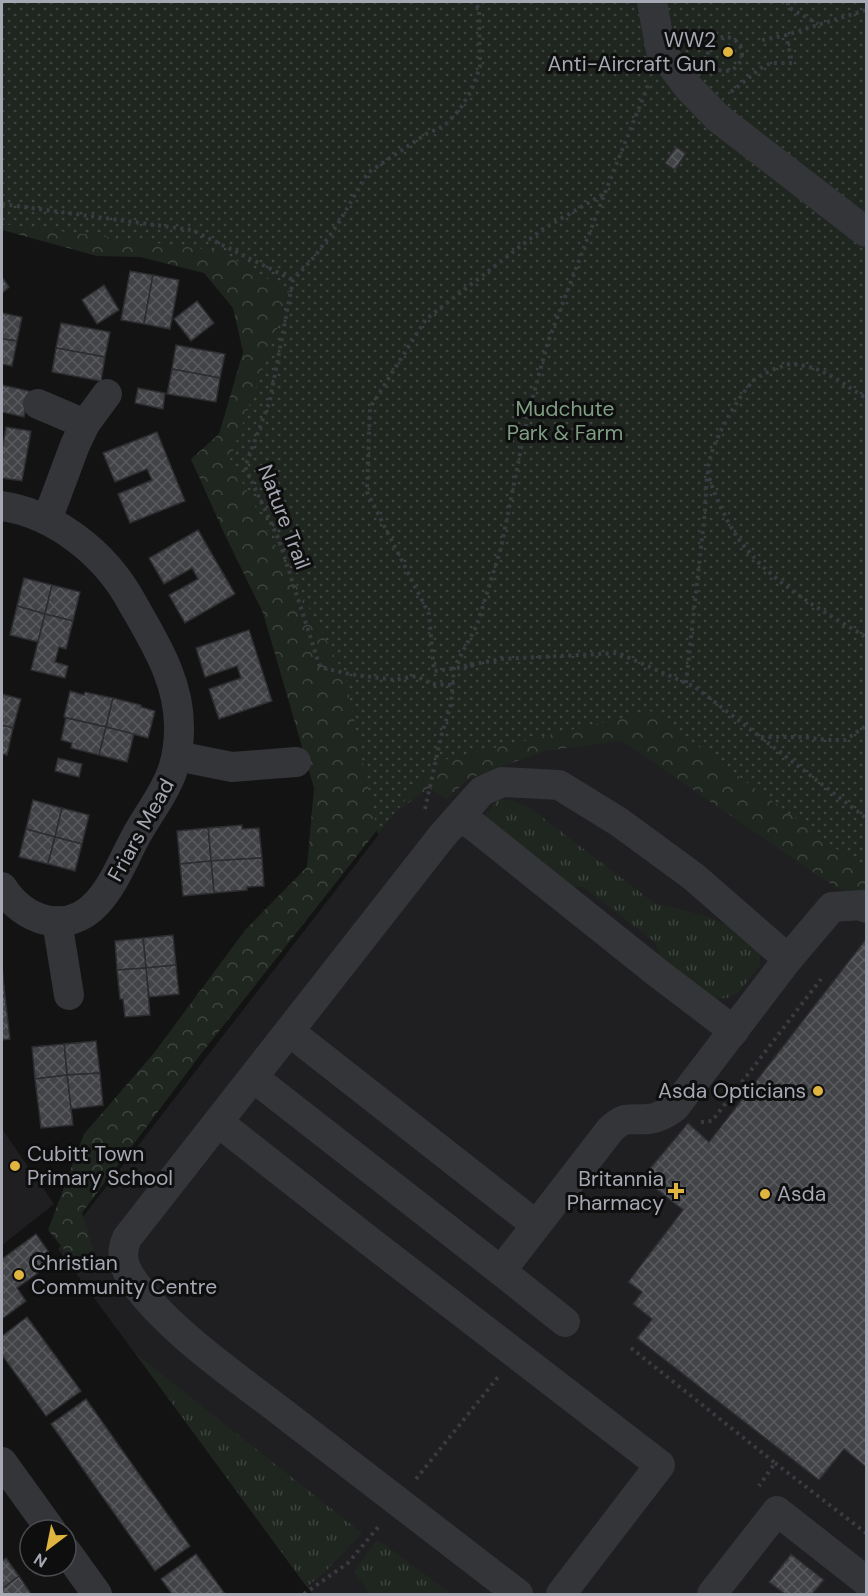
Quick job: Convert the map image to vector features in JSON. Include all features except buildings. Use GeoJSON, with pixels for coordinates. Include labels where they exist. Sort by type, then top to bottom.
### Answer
{"type":"FeatureCollection","features":[{"type":"Feature","properties":{"kind":"street"},"geometry":{"type":"LineString","coordinates":[[652,2],[660,51],[688,87],[718,118],[867,232]]}},
{"type":"Feature","properties":{"kind":"street"},"geometry":{"type":"LineString","coordinates":[[47,520],[85,424],[107,394]]}},
{"type":"Feature","properties":{"kind":"street"},"geometry":{"type":"LineString","coordinates":[[38,405],[85,424]]}},
{"type":"Feature","properties":{"kind":"street","name":"Friars Mead"},"geometry":{"type":"LineString","coordinates":[[2,506],[47,520],[70,534],[91,551],[119,580],[147,629],[173,682],[179,729],[176,766],[165,791],[146,818],[105,893],[87,913],[75,918],[45,921],[24,911],[7,896],[2,887]]}},
{"type":"Feature","properties":{"kind":"street"},"geometry":{"type":"LineString","coordinates":[[177,756],[232,767],[296,762]]}},
{"type":"Feature","properties":{"kind":"street"},"geometry":{"type":"LineString","coordinates":[[518,1594],[167,1320],[125,1267],[123,1247],[127,1238],[450,826],[482,791],[502,782],[559,785],[619,822],[694,877],[788,959]]}},
{"type":"Feature","properties":{"kind":"street"},"geometry":{"type":"LineString","coordinates":[[450,826],[474,826],[734,1031]]}},
{"type":"Feature","properties":{"kind":"street"},"geometry":{"type":"LineString","coordinates":[[501,1271],[610,1130],[618,1123],[631,1118],[648,1119],[664,1115],[675,1107],[788,959],[832,908],[863,905],[867,908]]}},
{"type":"Feature","properties":{"kind":"street"},"geometry":{"type":"LineString","coordinates":[[57,921],[69,995]]}},
{"type":"Feature","properties":{"kind":"street"},"geometry":{"type":"LineString","coordinates":[[290,1032],[536,1225]]}},
{"type":"Feature","properties":{"kind":"street"},"geometry":{"type":"LineString","coordinates":[[254,1078],[565,1322]]}},
{"type":"Feature","properties":{"kind":"street"},"geometry":{"type":"LineString","coordinates":[[218,1122],[385,1254],[660,1465],[561,1594]]}},
{"type":"Feature","properties":{"kind":"street"},"geometry":{"type":"LineString","coordinates":[[6,1476],[41,1518]]}},
{"type":"Feature","properties":{"kind":"street"},"geometry":{"type":"LineString","coordinates":[[711,1594],[777,1511],[867,1581]]}},
{"type":"Feature","properties":{"kind":"street"},"geometry":{"type":"LineString","coordinates":[[78,1568],[97,1594]]}},
{"type":"Feature","properties":{"kind":"path"},"geometry":{"type":"LineString","coordinates":[[2,204],[192,230],[293,280],[315,256],[338,224],[369,172],[426,134],[444,126],[460,109],[471,91],[480,67],[479,8],[472,2]]}},
{"type":"Feature","properties":{"kind":"path"},"geometry":{"type":"LineString","coordinates":[[788,2],[788,8],[819,25]]}},
{"type":"Feature","properties":{"kind":"path"},"geometry":{"type":"LineString","coordinates":[[762,40],[867,10]]}},
{"type":"Feature","properties":{"kind":"path"},"geometry":{"type":"LineString","coordinates":[[709,109],[761,68],[771,63],[792,63],[786,35]]}},
{"type":"Feature","properties":{"kind":"path"},"geometry":{"type":"LineString","coordinates":[[732,39],[740,47],[742,58],[736,67],[726,71],[711,64],[710,48],[717,40],[732,39]]}},
{"type":"Feature","properties":{"kind":"path"},"geometry":{"type":"LineString","coordinates":[[450,826],[422,820],[451,704],[454,668],[477,625],[501,548],[528,414],[548,342],[604,195],[643,101],[660,51]]}},
{"type":"Feature","properties":{"kind":"path"},"geometry":{"type":"LineString","coordinates":[[604,195],[543,230],[426,319],[370,408],[367,492],[429,614],[434,671],[464,667],[466,669],[473,664],[501,659],[618,653],[695,687],[867,818]]}},
{"type":"Feature","properties":{"kind":"path","name":"Nature Trail"},"geometry":{"type":"LineString","coordinates":[[293,280],[270,400],[245,467],[279,540],[320,667],[349,674],[395,680],[416,676],[432,684],[451,685]]}},
{"type":"Feature","properties":{"kind":"path"},"geometry":{"type":"LineString","coordinates":[[686,683],[705,511],[707,469],[714,447],[732,408],[755,379],[788,364],[821,369],[864,397]]}},
{"type":"Feature","properties":{"kind":"path"},"geometry":{"type":"LineString","coordinates":[[707,469],[720,507],[738,538],[771,575],[822,611],[867,637]]}},
{"type":"Feature","properties":{"kind":"path"},"geometry":{"type":"LineString","coordinates":[[761,737],[803,736],[845,740],[867,726]]}},
{"type":"Feature","properties":{"kind":"path"},"geometry":{"type":"LineString","coordinates":[[700,1122],[712,1121],[822,979]]}},
{"type":"Feature","properties":{"kind":"path"},"geometry":{"type":"LineString","coordinates":[[631,1348],[867,1533]]}},
{"type":"Feature","properties":{"kind":"path"},"geometry":{"type":"LineString","coordinates":[[413,1483],[500,1374]]}},
{"type":"Feature","properties":{"kind":"path"},"geometry":{"type":"LineString","coordinates":[[755,1491],[776,1463]]}},
{"type":"Feature","properties":{"kind":"path"},"geometry":{"type":"LineString","coordinates":[[304,1594],[348,1563],[385,1519]]}},
{"type":"Feature","properties":{"kind":"shaded area"},"geometry":{"type":"Polygon","coordinates":[[[650,711],[866,872],[866,1594],[312,1594],[58,1249],[434,763],[650,711]]]}},
{"type":"Feature","properties":{"kind":"shaded area","name":"Cubitt Town Primary School"},"geometry":{"type":"Polygon","coordinates":[[[2,1129],[54,1204],[2,1245],[2,1129]]]}},
{"type":"Feature","properties":{"kind":"green space","name":"Mudchute Park & Farm"},"geometry":{"type":"Polygon","coordinates":[[[2,2],[866,2],[866,871],[651,711],[435,762],[378,835],[345,676],[230,459],[290,292],[220,251],[2,224],[2,2]]]}},
{"type":"Feature","properties":{"kind":"green space"},"geometry":{"type":"Polygon","coordinates":[[[2,152],[290,250],[452,679],[866,742],[866,904],[820,877],[622,741],[544,751],[468,779],[447,799],[429,788],[386,819],[201,1054],[82,1213],[93,1249],[76,1264],[48,1230],[84,1134],[154,1053],[246,929],[307,867],[314,788],[263,613],[191,459],[219,434],[243,352],[233,308],[204,273],[140,257],[97,256],[2,230],[2,152]]]}},
{"type":"Feature","properties":{"kind":"green space"},"geometry":{"type":"Polygon","coordinates":[[[499,799],[529,807],[654,903],[706,916],[729,926],[755,945],[760,956],[760,965],[739,992],[727,998],[714,999],[662,964],[655,942],[583,887],[564,887],[481,819],[499,799]]]}},
{"type":"Feature","properties":{"kind":"green space"},"geometry":{"type":"Polygon","coordinates":[[[136,1354],[362,1533],[325,1572],[307,1587],[136,1354]]]}},
{"type":"Feature","properties":{"kind":"green space"},"geometry":{"type":"Polygon","coordinates":[[[376,1541],[384,1544],[451,1594],[370,1594],[354,1572],[376,1541]]]}},
{"type":"Feature","properties":{"kind":"place","name":"WW2 Anti-Aircraft Gun"},"geometry":{"type":"Point","coordinates":[728,52]}},
{"type":"Feature","properties":{"kind":"place","name":"Asda Opticians"},"geometry":{"type":"Point","coordinates":[818,1091]}},
{"type":"Feature","properties":{"kind":"place","name":"Cubitt Town Primary School"},"geometry":{"type":"Point","coordinates":[15,1166]}},
{"type":"Feature","properties":{"kind":"place","name":"Britannia Pharmacy"},"geometry":{"type":"Point","coordinates":[676,1191]}},
{"type":"Feature","properties":{"kind":"place","name":"Asda"},"geometry":{"type":"Point","coordinates":[765,1194]}},
{"type":"Feature","properties":{"kind":"place","name":"Christian Community Centre"},"geometry":{"type":"Point","coordinates":[19,1275]}}]}
